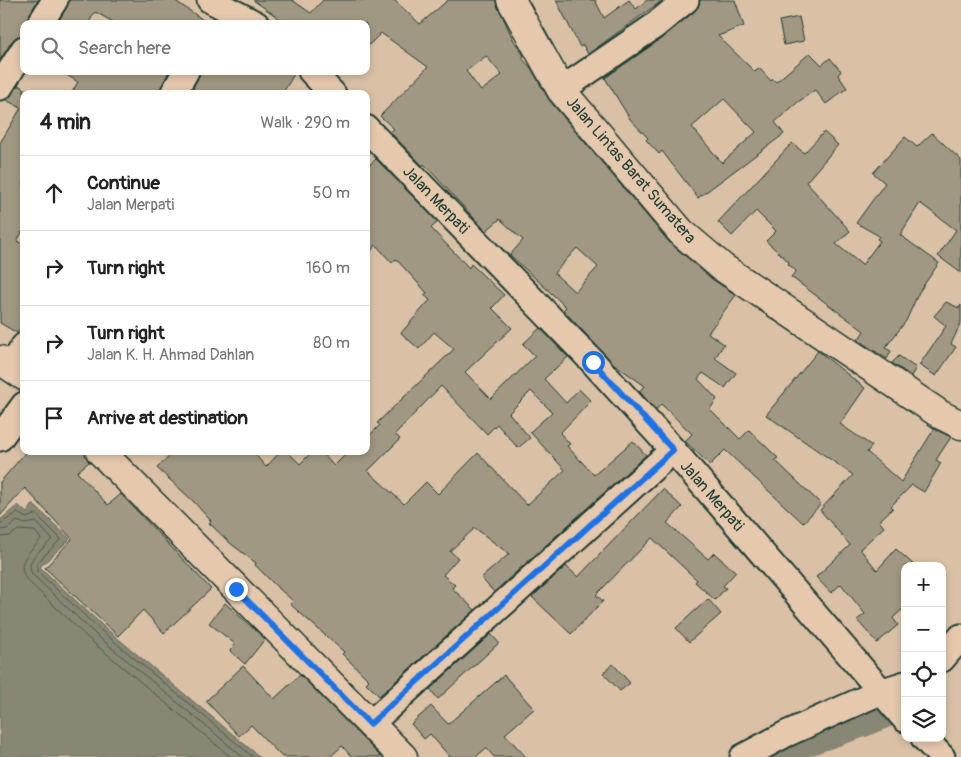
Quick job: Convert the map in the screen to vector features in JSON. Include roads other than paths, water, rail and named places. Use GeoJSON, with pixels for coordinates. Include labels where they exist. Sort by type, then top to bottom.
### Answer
{"type":"FeatureCollection","features":[{"type":"Feature","properties":{"kind":"main road","name":"Jalan Lintas Barat Sumatera"},"geometry":{"type":"LineString","coordinates":[[511,0],[561,90],[681,232],[722,268],[941,415],[961,425]]}},
{"type":"Feature","properties":{"kind":"main road"},"geometry":{"type":"LineString","coordinates":[[104,455],[403,757]]}},
{"type":"Feature","properties":{"kind":"street"},"geometry":{"type":"LineString","coordinates":[[42,20],[55,0]]}},
{"type":"Feature","properties":{"kind":"street"},"geometry":{"type":"LineString","coordinates":[[561,90],[653,27],[686,0]]}},
{"type":"Feature","properties":{"kind":"street"},"geometry":{"type":"LineString","coordinates":[[216,10],[245,20]]}},
{"type":"Feature","properties":{"kind":"street"},"geometry":{"type":"LineString","coordinates":[[0,87],[20,55]]}},
{"type":"Feature","properties":{"kind":"street"},"geometry":{"type":"LineString","coordinates":[[175,90],[184,75]]}},
{"type":"Feature","properties":{"kind":"street"},"geometry":{"type":"LineString","coordinates":[[315,75],[329,90]]}},
{"type":"Feature","properties":{"kind":"street","name":"Jalan Merpati"},"geometry":{"type":"LineString","coordinates":[[370,132],[593,362],[890,691],[901,711]]}},
{"type":"Feature","properties":{"kind":"street"},"geometry":{"type":"LineString","coordinates":[[0,438],[20,410]]}},
{"type":"Feature","properties":{"kind":"street"},"geometry":{"type":"LineString","coordinates":[[370,724],[673,450]]}},
{"type":"Feature","properties":{"kind":"street"},"geometry":{"type":"LineString","coordinates":[[946,654],[961,637]]}},
{"type":"Feature","properties":{"kind":"street"},"geometry":{"type":"LineString","coordinates":[[743,757],[786,734],[890,691]]}},
{"type":"Feature","properties":{"kind":"street"},"geometry":{"type":"LineString","coordinates":[[928,742],[942,757]]}},
{"type":"Feature","properties":{"kind":"water"},"geometry":{"type":"Polygon","coordinates":[[[33,504],[70,539],[40,567],[103,626],[260,757],[0,757],[0,520],[18,505],[27,513],[33,504]]]}},
{"type":"Feature","properties":{"kind":"waterway"},"geometry":{"type":"LineString","coordinates":[[774,757],[806,742],[890,711],[901,704]]}}]}
